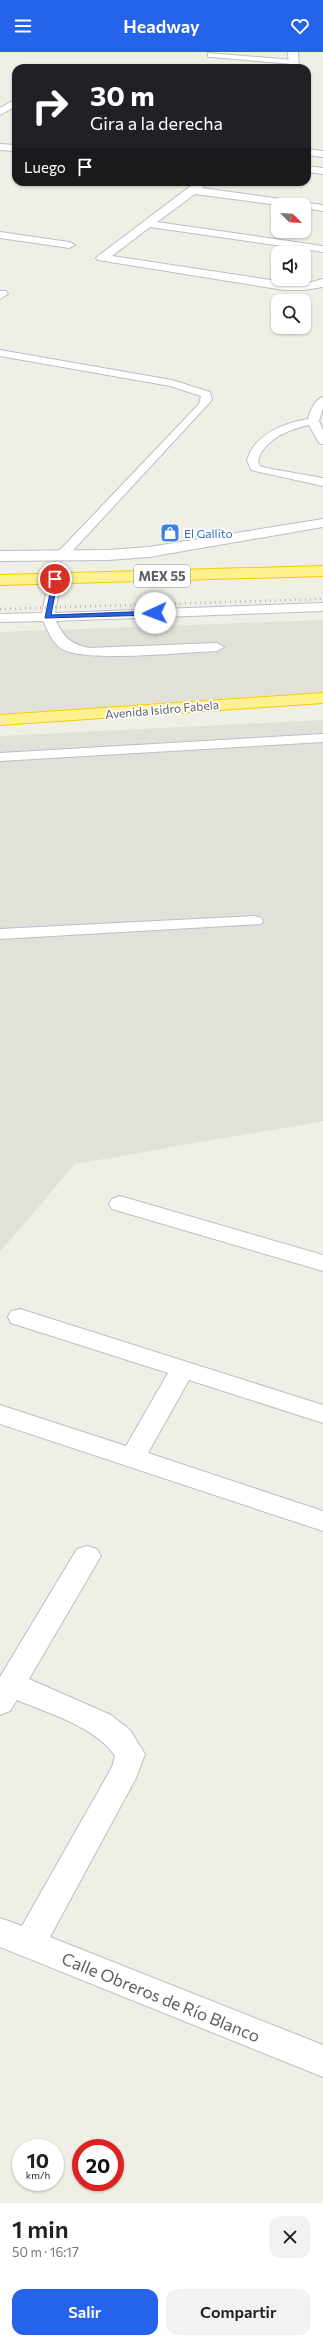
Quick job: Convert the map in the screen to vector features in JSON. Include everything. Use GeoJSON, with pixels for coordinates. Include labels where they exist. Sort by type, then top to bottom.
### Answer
{"type":"FeatureCollection","features":[{"type":"Feature","properties":{"kind":"highway","name":"MEX 55"},"geometry":{"type":"LineString","coordinates":[[0,580],[323,571]]}},
{"type":"Feature","properties":{"kind":"highway","name":"Avenida Isidro Fabela"},"geometry":{"type":"LineString","coordinates":[[0,720],[323,698]]}},
{"type":"Feature","properties":{"kind":"street"},"geometry":{"type":"LineString","coordinates":[[293,52],[294,64]]}},
{"type":"Feature","properties":{"kind":"street"},"geometry":{"type":"LineString","coordinates":[[0,112],[12,104]]}},
{"type":"Feature","properties":{"kind":"street"},"geometry":{"type":"LineString","coordinates":[[0,147],[12,148]]}},
{"type":"Feature","properties":{"kind":"street"},"geometry":{"type":"LineString","coordinates":[[311,152],[323,154]]}},
{"type":"Feature","properties":{"kind":"street"},"geometry":{"type":"LineString","coordinates":[[311,170],[323,171]]}},
{"type":"Feature","properties":{"kind":"street"},"geometry":{"type":"LineString","coordinates":[[198,186],[102,258],[284,286],[308,287],[323,283]]}},
{"type":"Feature","properties":{"kind":"street"},"geometry":{"type":"LineString","coordinates":[[192,190],[271,201]]}},
{"type":"Feature","properties":{"kind":"street"},"geometry":{"type":"LineString","coordinates":[[311,206],[323,208]]}},
{"type":"Feature","properties":{"kind":"street"},"geometry":{"type":"LineString","coordinates":[[149,224],[323,249]]}},
{"type":"Feature","properties":{"kind":"street"},"geometry":{"type":"LineString","coordinates":[[0,236],[68,245]]}},
{"type":"Feature","properties":{"kind":"street","name":"MEX 55"},"geometry":{"type":"LineString","coordinates":[[0,556],[149,552],[323,523]]}},
{"type":"Feature","properties":{"kind":"street"},"geometry":{"type":"LineString","coordinates":[[120,1204],[321,1259]]}},
{"type":"Feature","properties":{"kind":"street"},"geometry":{"type":"LineString","coordinates":[[20,1317],[323,1414]]}},
{"type":"Feature","properties":{"kind":"street"},"geometry":{"type":"LineString","coordinates":[[132,1458],[183,1369]]}},
{"type":"Feature","properties":{"kind":"street"},"geometry":{"type":"LineString","coordinates":[[0,1414],[323,1521]]}},
{"type":"Feature","properties":{"kind":"street"},"geometry":{"type":"LineString","coordinates":[[29,1944],[126,1769],[130,1754],[120,1739],[101,1724],[5,1694],[87,1556]]}},
{"type":"Feature","properties":{"kind":"street","name":"Calle Obreros de Río Blanco"},"geometry":{"type":"LineString","coordinates":[[0,1932],[323,2061]]}},
{"type":"Feature","properties":{"kind":"lane"},"geometry":{"type":"LineString","coordinates":[[211,55],[286,64]]}},
{"type":"Feature","properties":{"kind":"lane"},"geometry":{"type":"LineString","coordinates":[[0,353],[172,383],[196,389],[206,394],[207,400],[203,406],[62,555]]}},
{"type":"Feature","properties":{"kind":"lane"},"geometry":{"type":"LineString","coordinates":[[323,400],[315,412],[312,421],[323,441]]}},
{"type":"Feature","properties":{"kind":"lane"},"geometry":{"type":"LineString","coordinates":[[312,421],[279,430],[268,438],[252,456],[252,462],[255,468],[263,471],[323,482]]}},
{"type":"Feature","properties":{"kind":"lane"},"geometry":{"type":"LineString","coordinates":[[55,579],[48,617],[62,644],[74,650],[89,652],[217,646]]}},
{"type":"Feature","properties":{"kind":"lane"},"geometry":{"type":"LineString","coordinates":[[0,618],[323,607]]}},
{"type":"Feature","properties":{"kind":"lane"},"geometry":{"type":"LineString","coordinates":[[0,757],[323,738]]}},
{"type":"Feature","properties":{"kind":"lane"},"geometry":{"type":"LineString","coordinates":[[0,934],[254,921]]}},
{"type":"Feature","properties":{"kind":"shaded area"},"geometry":{"type":"Polygon","coordinates":[[[323,620],[323,692],[0,714],[0,632],[323,620]]]}},
{"type":"Feature","properties":{"kind":"shaded area"},"geometry":{"type":"Polygon","coordinates":[[[323,720],[323,1121],[75,1164],[0,1252],[0,736],[323,720]]]}},
{"type":"Feature","properties":{"kind":"railway"},"geometry":{"type":"LineString","coordinates":[[0,609],[323,599]]}},
{"type":"Feature","properties":{"kind":"place","name":"El Gallito"},"geometry":{"type":"Point","coordinates":[170,533]}},
{"type":"Feature","properties":{"kind":"route"},"geometry":{"type":"LineString","coordinates":[[55,579],[48,617],[155,613]]}}]}
